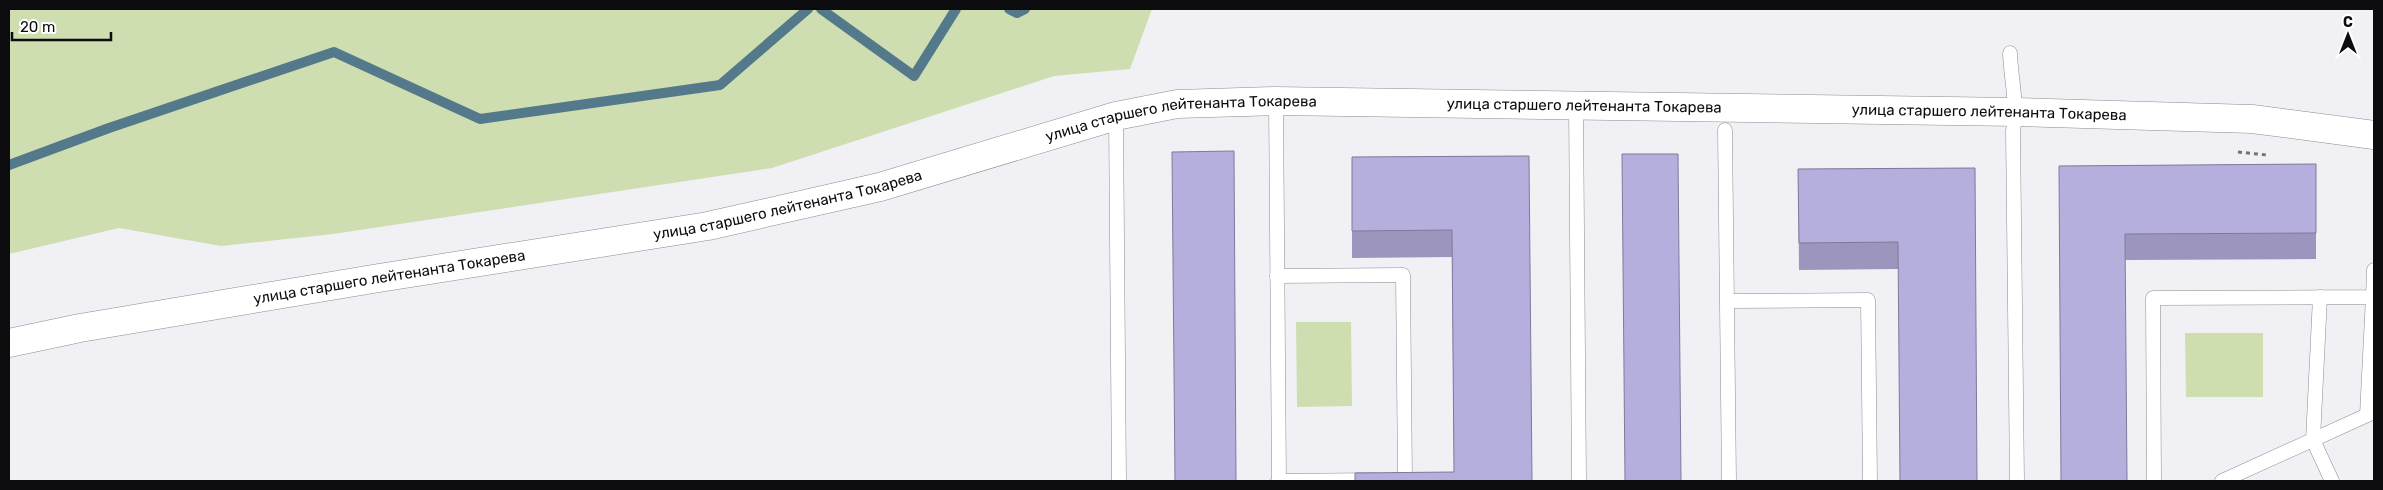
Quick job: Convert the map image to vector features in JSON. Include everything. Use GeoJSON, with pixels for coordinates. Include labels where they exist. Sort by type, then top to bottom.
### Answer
{"type":"FeatureCollection","features":[{"type":"Feature","properties":{"kind":"street","name":"улица старшего лейтенанта Токарева"},"geometry":{"type":"LineString","coordinates":[[9,343],[80,328],[340,284],[708,226],[880,187],[1116,119],[1177,104],[1276,101],[2017,112],[2252,119],[2374,134]]}},
{"type":"Feature","properties":{"kind":"lane"},"geometry":{"type":"LineString","coordinates":[[2010,53],[2011,78],[2017,112],[2013,131],[2017,481]]}},
{"type":"Feature","properties":{"kind":"lane"},"geometry":{"type":"LineString","coordinates":[[1276,101],[1277,276],[1279,481],[1405,480],[1403,275],[1277,276]]}},
{"type":"Feature","properties":{"kind":"lane"},"geometry":{"type":"LineString","coordinates":[[1576,106],[1578,481]]}},
{"type":"Feature","properties":{"kind":"lane"},"geometry":{"type":"LineString","coordinates":[[1119,481],[1116,119],[1147,122]]}},
{"type":"Feature","properties":{"kind":"lane"},"geometry":{"type":"LineString","coordinates":[[1725,130],[1729,481]]}},
{"type":"Feature","properties":{"kind":"lane"},"geometry":{"type":"LineString","coordinates":[[2222,481],[2371,414],[2374,270]]}},
{"type":"Feature","properties":{"kind":"lane"},"geometry":{"type":"LineString","coordinates":[[2320,297],[2313,440],[2332,481]]}},
{"type":"Feature","properties":{"kind":"lane"},"geometry":{"type":"LineString","coordinates":[[2154,481],[2153,298],[2373,297]]}},
{"type":"Feature","properties":{"kind":"lane"},"geometry":{"type":"LineString","coordinates":[[1728,301],[1868,300],[1870,481]]}},
{"type":"Feature","properties":{"kind":"green space"},"geometry":{"type":"Polygon","coordinates":[[[9,9],[1152,9],[1130,69],[1054,76],[772,168],[333,234],[221,246],[119,228],[9,254],[9,9]]]}},
{"type":"Feature","properties":{"kind":"green space"},"geometry":{"type":"Polygon","coordinates":[[[1296,322],[1351,322],[1352,406],[1297,407],[1296,322]]]}},
{"type":"Feature","properties":{"kind":"green space"},"geometry":{"type":"Polygon","coordinates":[[[2185,333],[2263,333],[2263,397],[2186,397],[2185,333]]]}},
{"type":"Feature","properties":{"kind":"building"},"geometry":{"type":"Polygon","coordinates":[[[1234,151],[1236,481],[1175,481],[1172,152],[1234,151]]]}},
{"type":"Feature","properties":{"kind":"building"},"geometry":{"type":"Polygon","coordinates":[[[1622,154],[1678,154],[1681,481],[1625,481],[1622,154]]]}},
{"type":"Feature","properties":{"kind":"building"},"geometry":{"type":"Polygon","coordinates":[[[1529,156],[1532,481],[1355,481],[1355,473],[1454,472],[1452,230],[1352,231],[1352,157],[1529,156]]]}},
{"type":"Feature","properties":{"kind":"building"},"geometry":{"type":"Polygon","coordinates":[[[2316,164],[2316,233],[2125,234],[2127,481],[2061,481],[2059,166],[2316,164]]]}},
{"type":"Feature","properties":{"kind":"building"},"geometry":{"type":"Polygon","coordinates":[[[1975,168],[1977,481],[1900,481],[1898,242],[1799,243],[1798,169],[1975,168]]]}},
{"type":"Feature","properties":{"kind":"waterway"},"geometry":{"type":"LineString","coordinates":[[9,165],[109,128],[334,52],[480,119],[720,85],[808,9]]}},
{"type":"Feature","properties":{"kind":"waterway"},"geometry":{"type":"LineString","coordinates":[[821,9],[914,76],[956,9]]}},
{"type":"Feature","properties":{"kind":"waterway"},"geometry":{"type":"LineString","coordinates":[[1009,9],[1017,13],[1025,9]]}}]}
